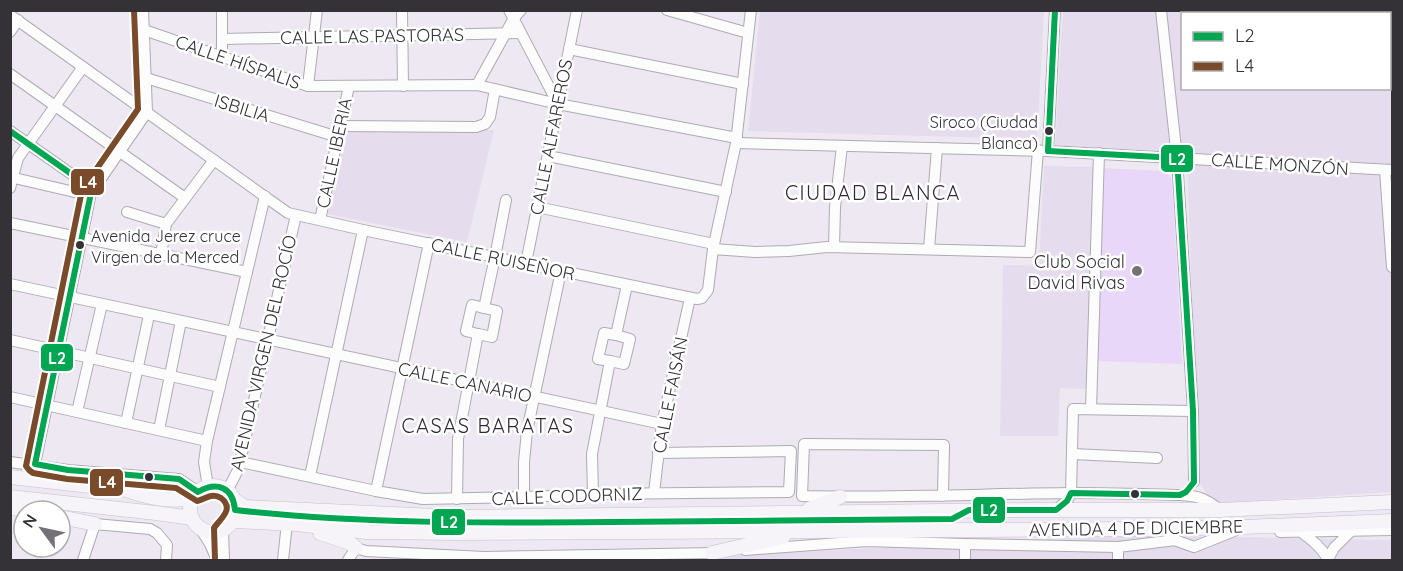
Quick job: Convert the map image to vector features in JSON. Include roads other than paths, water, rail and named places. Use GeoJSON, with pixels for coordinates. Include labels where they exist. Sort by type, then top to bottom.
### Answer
{"type":"FeatureCollection","features":[{"type":"Feature","properties":{"kind":"main road"},"geometry":{"type":"LineString","coordinates":[[10,477],[126,490],[143,496],[181,500],[215,486],[231,495],[235,507],[228,525],[211,532],[196,523],[156,513],[10,497]]}},
{"type":"Feature","properties":{"kind":"main road"},"geometry":{"type":"LineString","coordinates":[[196,523],[190,510],[200,493]]}},
{"type":"Feature","properties":{"kind":"main road","name":"AVENIDA 4 DE DICIEMBRE"},"geometry":{"type":"LineString","coordinates":[[231,495],[245,507],[458,517],[801,512],[1220,510],[1392,502]]}},
{"type":"Feature","properties":{"kind":"main road"},"geometry":{"type":"LineString","coordinates":[[801,512],[840,497]]}},
{"type":"Feature","properties":{"kind":"main road"},"geometry":{"type":"LineString","coordinates":[[72,519],[95,524]]}},
{"type":"Feature","properties":{"kind":"main road","name":"AVENIDA 4 DE DICIEMBRE"},"geometry":{"type":"LineString","coordinates":[[228,525],[289,530],[367,532],[811,531],[1144,529],[1392,521]]}},
{"type":"Feature","properties":{"kind":"main road"},"geometry":{"type":"LineString","coordinates":[[289,530],[320,533],[350,543],[356,548]]}},
{"type":"Feature","properties":{"kind":"main road"},"geometry":{"type":"LineString","coordinates":[[712,557],[811,531]]}},
{"type":"Feature","properties":{"kind":"street"},"geometry":{"type":"LineString","coordinates":[[35,464],[91,193],[147,112],[143,10]]}},
{"type":"Feature","properties":{"kind":"street"},"geometry":{"type":"LineString","coordinates":[[222,10],[222,57]]}},
{"type":"Feature","properties":{"kind":"street"},"geometry":{"type":"LineString","coordinates":[[308,86],[317,10]]}},
{"type":"Feature","properties":{"kind":"street"},"geometry":{"type":"LineString","coordinates":[[402,10],[403,86]]}},
{"type":"Feature","properties":{"kind":"street","name":"CALLE ALFAREROS"},"geometry":{"type":"LineString","coordinates":[[526,264],[577,10]]}},
{"type":"Feature","properties":{"kind":"street"},"geometry":{"type":"LineString","coordinates":[[667,10],[689,14],[748,33]]}},
{"type":"Feature","properties":{"kind":"street"},"geometry":{"type":"LineString","coordinates":[[690,298],[702,298],[708,290],[714,247],[737,140],[751,10]]}},
{"type":"Feature","properties":{"kind":"street"},"geometry":{"type":"LineString","coordinates":[[537,207],[714,247],[755,252],[834,247],[1030,252],[1043,150],[1055,10]]}},
{"type":"Feature","properties":{"kind":"street"},"geometry":{"type":"LineString","coordinates":[[1161,10],[1177,158],[1193,411],[1194,482],[1208,500],[1220,510]]}},
{"type":"Feature","properties":{"kind":"street"},"geometry":{"type":"LineString","coordinates":[[515,13],[521,33],[558,104]]}},
{"type":"Feature","properties":{"kind":"street"},"geometry":{"type":"LineString","coordinates":[[477,85],[515,13]]}},
{"type":"Feature","properties":{"kind":"street"},"geometry":{"type":"LineString","coordinates":[[10,32],[14,17]]}},
{"type":"Feature","properties":{"kind":"street","name":"CALLE RUISEÑOR"},"geometry":{"type":"LineString","coordinates":[[14,17],[288,213],[690,298]]}},
{"type":"Feature","properties":{"kind":"street","name":"CALLE HÍSPALIS"},"geometry":{"type":"LineString","coordinates":[[144,30],[308,86],[477,85],[558,104]]}},
{"type":"Feature","properties":{"kind":"street","name":"CALLE LAS PASTORAS"},"geometry":{"type":"LineString","coordinates":[[223,39],[521,33]]}},
{"type":"Feature","properties":{"kind":"street"},"geometry":{"type":"LineString","coordinates":[[569,49],[743,84]]}},
{"type":"Feature","properties":{"kind":"street"},"geometry":{"type":"LineString","coordinates":[[83,67],[18,158],[11,181],[83,194],[91,193]]}},
{"type":"Feature","properties":{"kind":"street"},"geometry":{"type":"LineString","coordinates":[[10,74],[185,198]]}},
{"type":"Feature","properties":{"kind":"street","name":"ISBILIA"},"geometry":{"type":"LineString","coordinates":[[146,78],[339,132],[476,127],[485,124],[490,117],[495,89]]}},
{"type":"Feature","properties":{"kind":"street","name":"CALLE IBERIA"},"geometry":{"type":"LineString","coordinates":[[320,220],[349,86]]}},
{"type":"Feature","properties":{"kind":"street","name":"CALLE MONZÓN"},"geometry":{"type":"LineString","coordinates":[[558,104],[737,140],[842,146],[1043,150],[1389,170]]}},
{"type":"Feature","properties":{"kind":"street"},"geometry":{"type":"LineString","coordinates":[[10,131],[87,185],[91,193]]}},
{"type":"Feature","properties":{"kind":"street"},"geometry":{"type":"LineString","coordinates":[[834,247],[835,207],[842,146]]}},
{"type":"Feature","properties":{"kind":"street"},"geometry":{"type":"LineString","coordinates":[[929,249],[937,148]]}},
{"type":"Feature","properties":{"kind":"street"},"geometry":{"type":"LineString","coordinates":[[1091,409],[1099,153]]}},
{"type":"Feature","properties":{"kind":"street"},"geometry":{"type":"LineString","coordinates":[[548,156],[726,192]]}},
{"type":"Feature","properties":{"kind":"street"},"geometry":{"type":"LineString","coordinates":[[161,255],[166,224],[213,160]]}},
{"type":"Feature","properties":{"kind":"street"},"geometry":{"type":"LineString","coordinates":[[1389,170],[1392,267]]}},
{"type":"Feature","properties":{"kind":"street"},"geometry":{"type":"LineString","coordinates":[[10,462],[68,470],[179,479],[200,493],[207,441],[265,196]]}},
{"type":"Feature","properties":{"kind":"street"},"geometry":{"type":"LineString","coordinates":[[484,308],[506,200]]}},
{"type":"Feature","properties":{"kind":"street"},"geometry":{"type":"LineString","coordinates":[[127,212],[166,224]]}},
{"type":"Feature","properties":{"kind":"street","name":"AVENIDA VIRGEN DEL ROCÍO"},"geometry":{"type":"LineString","coordinates":[[231,495],[296,214]]}},
{"type":"Feature","properties":{"kind":"street"},"geometry":{"type":"LineString","coordinates":[[10,223],[247,272]]}},
{"type":"Feature","properties":{"kind":"street"},"geometry":{"type":"LineString","coordinates":[[310,476],[363,230]]}},
{"type":"Feature","properties":{"kind":"street"},"geometry":{"type":"LineString","coordinates":[[376,491],[429,243]]}},
{"type":"Feature","properties":{"kind":"street"},"geometry":{"type":"LineString","coordinates":[[524,497],[526,441],[561,271]]}},
{"type":"Feature","properties":{"kind":"street","name":"CALLE CANARIO"},"geometry":{"type":"LineString","coordinates":[[10,284],[662,424]]}},
{"type":"Feature","properties":{"kind":"street"},"geometry":{"type":"LineString","coordinates":[[616,335],[627,285]]}},
{"type":"Feature","properties":{"kind":"street","name":"CALLE FAISÁN"},"geometry":{"type":"LineString","coordinates":[[654,494],[662,424],[690,298]]}},
{"type":"Feature","properties":{"kind":"street"},"geometry":{"type":"LineString","coordinates":[[77,412],[102,304]]}},
{"type":"Feature","properties":{"kind":"street"},"geometry":{"type":"LineString","coordinates":[[472,305],[484,308],[497,311],[492,337],[466,331],[472,305]]}},
{"type":"Feature","properties":{"kind":"street"},"geometry":{"type":"LineString","coordinates":[[126,423],[149,315]]}},
{"type":"Feature","properties":{"kind":"street"},"geometry":{"type":"LineString","coordinates":[[159,430],[181,321]]}},
{"type":"Feature","properties":{"kind":"street"},"geometry":{"type":"LineString","coordinates":[[603,333],[616,335],[630,339],[624,364],[598,359],[603,333]]}},
{"type":"Feature","properties":{"kind":"street"},"geometry":{"type":"LineString","coordinates":[[457,499],[458,439],[478,334]]}},
{"type":"Feature","properties":{"kind":"street"},"geometry":{"type":"LineString","coordinates":[[10,340],[220,387]]}},
{"type":"Feature","properties":{"kind":"street"},"geometry":{"type":"LineString","coordinates":[[593,494],[592,454],[610,362]]}},
{"type":"Feature","properties":{"kind":"street"},"geometry":{"type":"LineString","coordinates":[[10,397],[207,441]]}},
{"type":"Feature","properties":{"kind":"street"},"geometry":{"type":"LineString","coordinates":[[1056,510],[1067,501],[1071,493],[1073,409],[1193,411]]}},
{"type":"Feature","properties":{"kind":"street"},"geometry":{"type":"LineString","coordinates":[[943,496],[944,445],[804,444],[802,496],[943,496],[1071,493],[1196,495],[1208,500]]}},
{"type":"Feature","properties":{"kind":"street","name":"CALLE CODORNIZ"},"geometry":{"type":"LineString","coordinates":[[240,462],[423,499],[789,492],[791,451],[658,453]]}},
{"type":"Feature","properties":{"kind":"street"},"geometry":{"type":"LineString","coordinates":[[1072,454],[1157,458]]}},
{"type":"Feature","properties":{"kind":"street"},"geometry":{"type":"LineString","coordinates":[[1180,495],[1186,492],[1194,482]]}},
{"type":"Feature","properties":{"kind":"street"},"geometry":{"type":"LineString","coordinates":[[196,523],[210,543],[217,561]]}},
{"type":"Feature","properties":{"kind":"street"},"geometry":{"type":"LineString","coordinates":[[83,561],[95,524],[150,529],[157,532],[167,545],[166,561]]}},
{"type":"Feature","properties":{"kind":"street"},"geometry":{"type":"LineString","coordinates":[[224,561],[228,525]]}},
{"type":"Feature","properties":{"kind":"street"},"geometry":{"type":"LineString","coordinates":[[1144,529],[1194,546],[1244,527]]}},
{"type":"Feature","properties":{"kind":"street"},"geometry":{"type":"LineString","coordinates":[[267,528],[289,530],[283,561]]}},
{"type":"Feature","properties":{"kind":"street"},"geometry":{"type":"LineString","coordinates":[[1328,560],[1334,548],[1352,530]]}},
{"type":"Feature","properties":{"kind":"street"},"geometry":{"type":"LineString","coordinates":[[1229,533],[1392,530]]}},
{"type":"Feature","properties":{"kind":"street"},"geometry":{"type":"LineString","coordinates":[[1300,532],[1314,541],[1328,560]]}},
{"type":"Feature","properties":{"kind":"street"},"geometry":{"type":"LineString","coordinates":[[348,561],[356,548],[366,551],[484,557],[712,557],[867,541],[1118,547],[1176,540]]}},
{"type":"Feature","properties":{"kind":"street"},"geometry":{"type":"LineString","coordinates":[[965,544],[965,561]]}},
{"type":"Feature","properties":{"kind":"street"},"geometry":{"type":"LineString","coordinates":[[1118,547],[1118,561]]}},
{"type":"Feature","properties":{"kind":"place","name":"Siroco (Ciudad Blanca)"},"geometry":{"type":"Point","coordinates":[1049,131]}},
{"type":"Feature","properties":{"kind":"place","name":"Avenida Jerez cruce Virgen de la Merced"},"geometry":{"type":"Point","coordinates":[80,245]}},
{"type":"Feature","properties":{"kind":"place","name":"Club Social David Rivas"},"geometry":{"type":"Point","coordinates":[1137,271]}},
{"type":"Feature","properties":{"kind":"district","name":"CIUDAD BLANCA"},"geometry":{"type":"Point","coordinates":[873,192]}},
{"type":"Feature","properties":{"kind":"district","name":"CASAS BARATAS"},"geometry":{"type":"Point","coordinates":[488,425]}}]}
